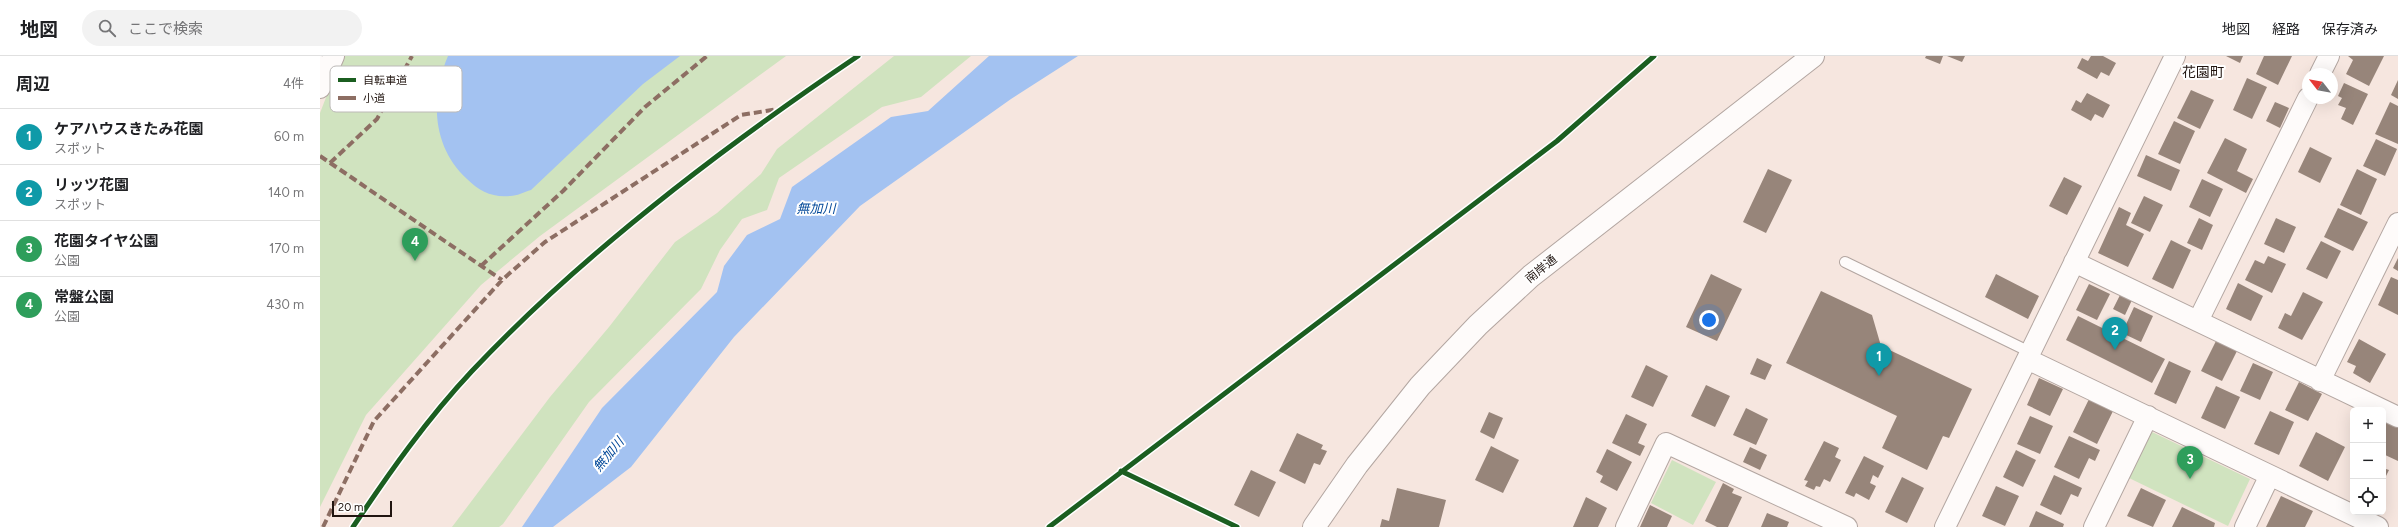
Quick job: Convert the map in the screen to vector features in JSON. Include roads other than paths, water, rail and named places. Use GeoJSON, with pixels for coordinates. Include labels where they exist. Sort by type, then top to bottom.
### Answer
{"type":"FeatureCollection","features":[{"type":"Feature","properties":{"kind":"main road","name":"南岸通"},"geometry":{"type":"LineString","coordinates":[[1314,527],[1357,465],[1420,386],[1478,326],[1531,276],[1813,56]]}},
{"type":"Feature","properties":{"kind":"street"},"geometry":{"type":"LineString","coordinates":[[1946,527],[2175,56]]}},
{"type":"Feature","properties":{"kind":"street"},"geometry":{"type":"LineString","coordinates":[[2323,68],[2329,56]]}},
{"type":"Feature","properties":{"kind":"street"},"geometry":{"type":"LineString","coordinates":[[2198,321],[2305,104]]}},
{"type":"Feature","properties":{"kind":"street"},"geometry":{"type":"LineString","coordinates":[[2320,381],[2398,223]]}},
{"type":"Feature","properties":{"kind":"street"},"geometry":{"type":"LineString","coordinates":[[2074,262],[2398,417]]}},
{"type":"Feature","properties":{"kind":"street"},"geometry":{"type":"LineString","coordinates":[[2029,356],[2269,477],[2378,527]]}},
{"type":"Feature","properties":{"kind":"street"},"geometry":{"type":"LineString","coordinates":[[2094,527],[2148,416]]}},
{"type":"Feature","properties":{"kind":"street"},"geometry":{"type":"LineString","coordinates":[[1626,527],[1666,443],[1847,527]]}},
{"type":"Feature","properties":{"kind":"street"},"geometry":{"type":"LineString","coordinates":[[2245,527],[2269,477]]}},
{"type":"Feature","properties":{"kind":"lane"},"geometry":{"type":"LineString","coordinates":[[1845,262],[2029,356]]}},
{"type":"Feature","properties":{"kind":"water"},"geometry":{"type":"Polygon","coordinates":[[[448,56],[680,56],[643,84],[531,190],[515,195],[504,196],[492,195],[476,187],[455,166],[447,152],[441,137],[437,112],[462,112],[462,66],[444,66],[448,56]]]}},
{"type":"Feature","properties":{"kind":"water","name":"無加川"},"geometry":{"type":"Polygon","coordinates":[[[989,56],[1078,56],[1011,99],[860,206],[734,337],[631,467],[553,527],[522,527],[602,408],[717,292],[724,266],[747,235],[780,219],[792,187],[891,117],[928,111],[989,56]]]}},
{"type":"Feature","properties":{"kind":"place","name":"常盤公園"},"geometry":{"type":"Point","coordinates":[415,261]}},
{"type":"Feature","properties":{"kind":"place","name":"リッツ花園"},"geometry":{"type":"Point","coordinates":[2115,350]}},
{"type":"Feature","properties":{"kind":"place","name":"ケアハウスきたみ花園"},"geometry":{"type":"Point","coordinates":[1879,376]}},
{"type":"Feature","properties":{"kind":"place","name":"花園タイヤ公園"},"geometry":{"type":"Point","coordinates":[2190,479]}},
{"type":"Feature","properties":{"kind":"district","name":"花園町"},"geometry":{"type":"Point","coordinates":[2203,72]}}]}
